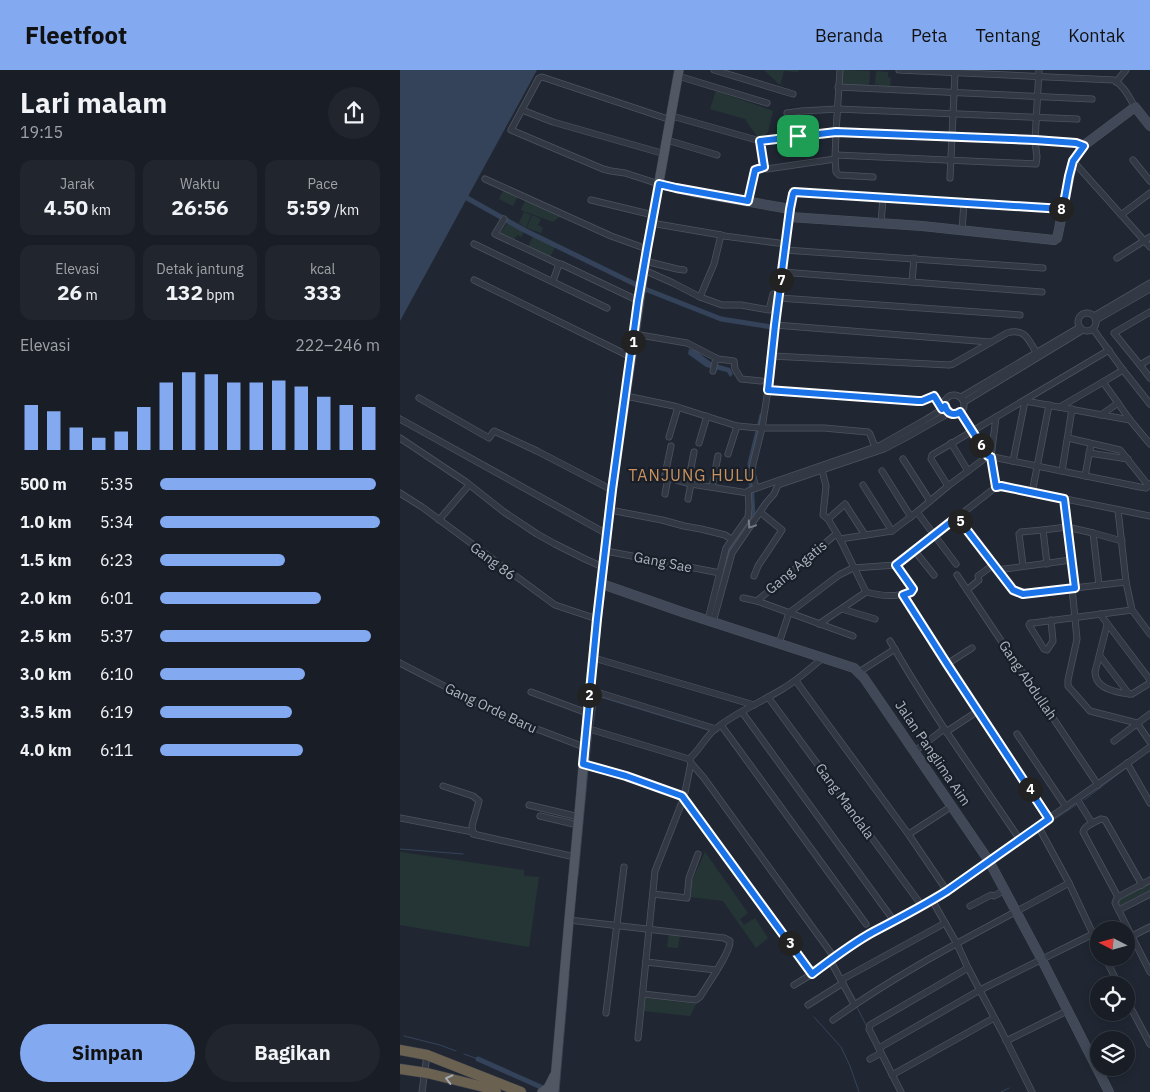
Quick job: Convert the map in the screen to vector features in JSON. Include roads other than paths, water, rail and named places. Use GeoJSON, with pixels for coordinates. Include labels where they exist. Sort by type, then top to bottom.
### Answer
{"type":"FeatureCollection","features":[{"type":"Feature","properties":{"kind":"highway"},"geometry":{"type":"LineString","coordinates":[[400,1050],[427,1055],[521,1092]]}},
{"type":"Feature","properties":{"kind":"highway"},"geometry":{"type":"LineString","coordinates":[[400,1069],[484,1087],[496,1092]]}},
{"type":"Feature","properties":{"kind":"main road"},"geometry":{"type":"LineString","coordinates":[[554,1090],[576,856],[587,713],[594,658],[594,618],[602,584],[612,490],[638,301],[679,73]]}},
{"type":"Feature","properties":{"kind":"main road"},"geometry":{"type":"LineString","coordinates":[[542,1092],[548,1088],[555,1072]]}},
{"type":"Feature","properties":{"kind":"street"},"geometry":{"type":"LineString","coordinates":[[714,70],[793,94]]}},
{"type":"Feature","properties":{"kind":"street"},"geometry":{"type":"LineString","coordinates":[[840,70],[835,157],[836,172],[839,175],[873,177]]}},
{"type":"Feature","properties":{"kind":"street"},"geometry":{"type":"LineString","coordinates":[[899,70],[955,73],[1039,73],[1109,80],[1116,82],[1128,95],[1150,126]]}},
{"type":"Feature","properties":{"kind":"street"},"geometry":{"type":"LineString","coordinates":[[1116,82],[1126,70]]}},
{"type":"Feature","properties":{"kind":"street"},"geometry":{"type":"LineString","coordinates":[[679,73],[767,103]]}},
{"type":"Feature","properties":{"kind":"street"},"geometry":{"type":"LineString","coordinates":[[950,178],[955,73]]}},
{"type":"Feature","properties":{"kind":"street"},"geometry":{"type":"LineString","coordinates":[[748,201],[755,170],[764,167],[767,169],[835,157],[1036,164],[1035,140],[1039,73]]}},
{"type":"Feature","properties":{"kind":"street"},"geometry":{"type":"LineString","coordinates":[[1084,146],[1076,143],[1035,140],[836,132],[760,141],[671,118],[542,77],[539,78],[511,131],[603,169],[625,173],[676,188],[748,201],[790,213],[1054,240],[1057,238],[1073,161],[1084,146],[1135,107]]}},
{"type":"Feature","properties":{"kind":"street"},"geometry":{"type":"LineString","coordinates":[[838,87],[1092,99]]}},
{"type":"Feature","properties":{"kind":"street"},"geometry":{"type":"LineString","coordinates":[[787,113],[837,109],[1076,119]]}},
{"type":"Feature","properties":{"kind":"street"},"geometry":{"type":"LineString","coordinates":[[522,110],[553,122],[664,154]]}},
{"type":"Feature","properties":{"kind":"street"},"geometry":{"type":"LineString","coordinates":[[667,140],[716,155]]}},
{"type":"Feature","properties":{"kind":"street"},"geometry":{"type":"LineString","coordinates":[[760,141],[764,167]]}},
{"type":"Feature","properties":{"kind":"street"},"geometry":{"type":"LineString","coordinates":[[1133,160],[1150,181]]}},
{"type":"Feature","properties":{"kind":"street"},"geometry":{"type":"LineString","coordinates":[[1073,161],[1121,214],[1147,239],[1150,246]]}},
{"type":"Feature","properties":{"kind":"street"},"geometry":{"type":"LineString","coordinates":[[485,179],[611,236],[647,249]]}},
{"type":"Feature","properties":{"kind":"street"},"geometry":{"type":"LineString","coordinates":[[710,621],[724,553],[731,539],[748,517],[758,428],[768,390],[775,325],[794,192],[1063,209]]}},
{"type":"Feature","properties":{"kind":"street"},"geometry":{"type":"LineString","coordinates":[[1121,214],[1150,193]]}},
{"type":"Feature","properties":{"kind":"street"},"geometry":{"type":"LineString","coordinates":[[881,223],[883,198]]}},
{"type":"Feature","properties":{"kind":"street"},"geometry":{"type":"LineString","coordinates":[[591,200],[652,219],[720,236],[786,247],[1043,268]]}},
{"type":"Feature","properties":{"kind":"street"},"geometry":{"type":"LineString","coordinates":[[962,231],[964,202]]}},
{"type":"Feature","properties":{"kind":"street"},"geometry":{"type":"LineString","coordinates":[[504,219],[495,234],[638,301]]}},
{"type":"Feature","properties":{"kind":"street"},"geometry":{"type":"LineString","coordinates":[[700,297],[714,264],[720,236]]}},
{"type":"Feature","properties":{"kind":"street"},"geometry":{"type":"LineString","coordinates":[[1117,258],[1147,239]]}},
{"type":"Feature","properties":{"kind":"street"},"geometry":{"type":"LineString","coordinates":[[474,244],[607,308]]}},
{"type":"Feature","properties":{"kind":"street"},"geometry":{"type":"LineString","coordinates":[[912,282],[914,258]]}},
{"type":"Feature","properties":{"kind":"street"},"geometry":{"type":"LineString","coordinates":[[553,281],[559,264]]}},
{"type":"Feature","properties":{"kind":"street"},"geometry":{"type":"LineString","coordinates":[[644,266],[700,297],[722,304],[769,310],[773,294],[1020,315]]}},
{"type":"Feature","properties":{"kind":"street"},"geometry":{"type":"LineString","coordinates":[[644,266],[684,270]]}},
{"type":"Feature","properties":{"kind":"street"},"geometry":{"type":"LineString","coordinates":[[782,272],[1042,292]]}},
{"type":"Feature","properties":{"kind":"street"},"geometry":{"type":"LineString","coordinates":[[474,280],[631,357]]}},
{"type":"Feature","properties":{"kind":"street"},"geometry":{"type":"LineString","coordinates":[[1095,318],[1150,283]]}},
{"type":"Feature","properties":{"kind":"street"},"geometry":{"type":"LineString","coordinates":[[1095,318],[1150,289]]}},
{"type":"Feature","properties":{"kind":"street"},"geometry":{"type":"LineString","coordinates":[[1150,312],[1114,333],[1150,378]]}},
{"type":"Feature","properties":{"kind":"street"},"geometry":{"type":"LineString","coordinates":[[1087,313],[1095,318],[1096,323],[1093,329],[1087,331],[1081,328],[1078,320],[1080,316],[1087,313]]}},
{"type":"Feature","properties":{"kind":"street"},"geometry":{"type":"LineString","coordinates":[[775,325],[990,342]]}},
{"type":"Feature","properties":{"kind":"street"},"geometry":{"type":"LineString","coordinates":[[963,400],[1036,352],[1081,328]]}},
{"type":"Feature","properties":{"kind":"street"},"geometry":{"type":"LineString","coordinates":[[963,400],[1081,328]]}},
{"type":"Feature","properties":{"kind":"street"},"geometry":{"type":"LineString","coordinates":[[1093,329],[1150,404]]}},
{"type":"Feature","properties":{"kind":"street"},"geometry":{"type":"LineString","coordinates":[[772,356],[953,364],[1007,333],[1018,332],[1026,335],[1036,352]]}},
{"type":"Feature","properties":{"kind":"street"},"geometry":{"type":"LineString","coordinates":[[634,334],[687,343],[716,358],[734,361],[734,369],[741,379],[761,381]]}},
{"type":"Feature","properties":{"kind":"street"},"geometry":{"type":"LineString","coordinates":[[948,486],[931,458],[932,455],[1109,350]]}},
{"type":"Feature","properties":{"kind":"street"},"geometry":{"type":"LineString","coordinates":[[713,371],[716,358]]}},
{"type":"Feature","properties":{"kind":"street"},"geometry":{"type":"LineString","coordinates":[[1140,365],[1150,359]]}},
{"type":"Feature","properties":{"kind":"street"},"geometry":{"type":"LineString","coordinates":[[1060,407],[1123,370]]}},
{"type":"Feature","properties":{"kind":"street"},"geometry":{"type":"LineString","coordinates":[[1104,382],[1130,420],[1150,444]]}},
{"type":"Feature","properties":{"kind":"street"},"geometry":{"type":"LineString","coordinates":[[768,390],[918,401],[934,396],[949,413]]}},
{"type":"Feature","properties":{"kind":"street"},"geometry":{"type":"LineString","coordinates":[[671,446],[666,478],[712,487],[752,490],[777,483],[822,470],[884,449],[949,413],[960,412],[964,408],[963,400],[956,395],[949,396],[944,408],[892,440],[777,483]]}},
{"type":"Feature","properties":{"kind":"street"},"geometry":{"type":"LineString","coordinates":[[626,396],[678,407],[737,426],[758,428],[824,428],[868,432],[875,447]]}},
{"type":"Feature","properties":{"kind":"street"},"geometry":{"type":"LineString","coordinates":[[419,398],[489,438],[494,431],[612,490]]}},
{"type":"Feature","properties":{"kind":"street"},"geometry":{"type":"LineString","coordinates":[[1025,401],[1130,420]]}},
{"type":"Feature","properties":{"kind":"street"},"geometry":{"type":"LineString","coordinates":[[1013,461],[1025,401]]}},
{"type":"Feature","properties":{"kind":"street"},"geometry":{"type":"LineString","coordinates":[[1101,415],[1118,403]]}},
{"type":"Feature","properties":{"kind":"street"},"geometry":{"type":"LineString","coordinates":[[1032,493],[1049,405]]}},
{"type":"Feature","properties":{"kind":"street"},"geometry":{"type":"LineString","coordinates":[[669,437],[678,407]]}},
{"type":"Feature","properties":{"kind":"street"},"geometry":{"type":"LineString","coordinates":[[1062,471],[1072,409]]}},
{"type":"Feature","properties":{"kind":"street"},"geometry":{"type":"LineString","coordinates":[[960,412],[990,457]]}},
{"type":"Feature","properties":{"kind":"street"},"geometry":{"type":"LineString","coordinates":[[699,443],[707,416]]}},
{"type":"Feature","properties":{"kind":"street"},"geometry":{"type":"LineString","coordinates":[[996,417],[990,457],[996,487]]}},
{"type":"Feature","properties":{"kind":"street"},"geometry":{"type":"LineString","coordinates":[[400,419],[608,534]]}},
{"type":"Feature","properties":{"kind":"street"},"geometry":{"type":"LineString","coordinates":[[728,454],[737,426]]}},
{"type":"Feature","properties":{"kind":"street"},"geometry":{"type":"LineString","coordinates":[[400,438],[537,534],[603,567]]}},
{"type":"Feature","properties":{"kind":"street"},"geometry":{"type":"LineString","coordinates":[[838,536],[892,531],[948,486],[990,457],[1140,487],[1146,488],[1149,484],[1120,450],[1068,438]]}},
{"type":"Feature","properties":{"kind":"street"},"geometry":{"type":"LineString","coordinates":[[951,444],[968,471]]}},
{"type":"Feature","properties":{"kind":"street"},"geometry":{"type":"LineString","coordinates":[[1085,476],[1091,444]]}},
{"type":"Feature","properties":{"kind":"street"},"geometry":{"type":"LineString","coordinates":[[688,499],[694,452]]}},
{"type":"Feature","properties":{"kind":"street"},"geometry":{"type":"LineString","coordinates":[[1089,452],[1128,459]]}},
{"type":"Feature","properties":{"kind":"street"},"geometry":{"type":"LineString","coordinates":[[712,487],[718,456]]}},
{"type":"Feature","properties":{"kind":"street"},"geometry":{"type":"LineString","coordinates":[[903,459],[930,501]]}},
{"type":"Feature","properties":{"kind":"street"},"geometry":{"type":"LineString","coordinates":[[822,470],[826,486],[822,515],[828,519],[838,536],[866,592]]}},
{"type":"Feature","properties":{"kind":"street"},"geometry":{"type":"LineString","coordinates":[[882,470],[911,517]]}},
{"type":"Feature","properties":{"kind":"street"},"geometry":{"type":"LineString","coordinates":[[665,494],[668,478]]}},
{"type":"Feature","properties":{"kind":"street"},"geometry":{"type":"LineString","coordinates":[[710,621],[732,553],[774,494],[777,483]]}},
{"type":"Feature","properties":{"kind":"street"},"geometry":{"type":"LineString","coordinates":[[439,520],[469,485]]}},
{"type":"Feature","properties":{"kind":"street"},"geometry":{"type":"LineString","coordinates":[[862,485],[892,531]]}},
{"type":"Feature","properties":{"kind":"street"},"geometry":{"type":"LineString","coordinates":[[779,643],[789,613],[839,575],[853,568],[896,565],[996,487],[1001,486],[1150,516]]}},
{"type":"Feature","properties":{"kind":"street","name":"Gang 86"},"geometry":{"type":"LineString","coordinates":[[400,493],[422,507],[554,606],[594,618]]}},
{"type":"Feature","properties":{"kind":"street"},"geometry":{"type":"LineString","coordinates":[[1064,499],[1072,560],[1077,642],[1068,686],[1090,711],[1137,723],[1150,742]]}},
{"type":"Feature","properties":{"kind":"street"},"geometry":{"type":"LineString","coordinates":[[828,519],[846,504],[865,535]]}},
{"type":"Feature","properties":{"kind":"street"},"geometry":{"type":"LineString","coordinates":[[610,510],[702,529],[725,535],[731,539]]}},
{"type":"Feature","properties":{"kind":"street"},"geometry":{"type":"LineString","coordinates":[[1118,510],[1126,582],[1132,610],[1150,634]]}},
{"type":"Feature","properties":{"kind":"street"},"geometry":{"type":"LineString","coordinates":[[754,576],[758,566],[782,530],[760,512]]}},
{"type":"Feature","properties":{"kind":"street"},"geometry":{"type":"LineString","coordinates":[[917,512],[956,564]]}},
{"type":"Feature","properties":{"kind":"street"},"geometry":{"type":"LineString","coordinates":[[957,517],[1013,590],[1020,594],[1126,582]]}},
{"type":"Feature","properties":{"kind":"street"},"geometry":{"type":"LineString","coordinates":[[1023,566],[1019,534],[1021,532],[1067,527],[1122,541]]}},
{"type":"Feature","properties":{"kind":"street"},"geometry":{"type":"LineString","coordinates":[[1044,530],[1048,564]]}},
{"type":"Feature","properties":{"kind":"street"},"geometry":{"type":"LineString","coordinates":[[1093,533],[1098,585]]}},
{"type":"Feature","properties":{"kind":"street","name":"Gang Agatis"},"geometry":{"type":"LineString","coordinates":[[757,601],[838,536]]}},
{"type":"Feature","properties":{"kind":"street"},"geometry":{"type":"LineString","coordinates":[[914,550],[934,575]]}},
{"type":"Feature","properties":{"kind":"street","name":"Gang Sae"},"geometry":{"type":"LineString","coordinates":[[606,551],[720,573]]}},
{"type":"Feature","properties":{"kind":"street"},"geometry":{"type":"LineString","coordinates":[[967,590],[979,580],[978,576],[995,567],[1048,564],[1072,560]]}},
{"type":"Feature","properties":{"kind":"street"},"geometry":{"type":"LineString","coordinates":[[819,624],[866,592],[903,595],[911,592],[913,589],[896,565]]}},
{"type":"Feature","properties":{"kind":"street","name":"Gang Abdullah"},"geometry":{"type":"LineString","coordinates":[[958,575],[1098,785]]}},
{"type":"Feature","properties":{"kind":"street"},"geometry":{"type":"LineString","coordinates":[[602,584],[854,668],[859,672],[895,649]]}},
{"type":"Feature","properties":{"kind":"street"},"geometry":{"type":"LineString","coordinates":[[903,595],[1049,819]]}},
{"type":"Feature","properties":{"kind":"street"},"geometry":{"type":"LineString","coordinates":[[743,598],[757,601],[853,636]]}},
{"type":"Feature","properties":{"kind":"street"},"geometry":{"type":"LineString","coordinates":[[842,609],[875,619]]}},
{"type":"Feature","properties":{"kind":"street"},"geometry":{"type":"LineString","coordinates":[[1051,620],[1053,641],[1047,650],[1044,649],[1029,624],[1051,620],[1075,616],[1132,610]]}},
{"type":"Feature","properties":{"kind":"street"},"geometry":{"type":"LineString","coordinates":[[1100,614],[1150,682],[1134,694],[1105,688],[1095,677],[1107,625]]}},
{"type":"Feature","properties":{"kind":"street"},"geometry":{"type":"LineString","coordinates":[[890,641],[920,692],[1020,840]]}},
{"type":"Feature","properties":{"kind":"street"},"geometry":{"type":"LineString","coordinates":[[947,664],[972,648]]}},
{"type":"Feature","properties":{"kind":"street"},"geometry":{"type":"LineString","coordinates":[[1100,656],[1129,694]]}},
{"type":"Feature","properties":{"kind":"street"},"geometry":{"type":"LineString","coordinates":[[594,658],[754,705]]}},
{"type":"Feature","properties":{"kind":"street"},"geometry":{"type":"LineString","coordinates":[[638,1038],[655,871],[684,797],[690,761],[702,744],[718,727],[796,681],[823,658]]}},
{"type":"Feature","properties":{"kind":"street","name":"Gang Orde Baru"},"geometry":{"type":"LineString","coordinates":[[400,663],[500,715],[584,747]]}},
{"type":"Feature","properties":{"kind":"street","name":"Jalan Panglima Aim"},"geometry":{"type":"LineString","coordinates":[[859,672],[989,861],[1109,1092]]}},
{"type":"Feature","properties":{"kind":"street"},"geometry":{"type":"LineString","coordinates":[[796,681],[909,834],[947,891]]}},
{"type":"Feature","properties":{"kind":"street"},"geometry":{"type":"LineString","coordinates":[[590,690],[718,727],[866,924]]}},
{"type":"Feature","properties":{"kind":"street"},"geometry":{"type":"LineString","coordinates":[[531,692],[587,713]]}},
{"type":"Feature","properties":{"kind":"street","name":"Gang Mandala"},"geometry":{"type":"LineString","coordinates":[[768,697],[922,906]]}},
{"type":"Feature","properties":{"kind":"street"},"geometry":{"type":"LineString","coordinates":[[915,751],[945,730],[978,711]]}},
{"type":"Feature","properties":{"kind":"street"},"geometry":{"type":"LineString","coordinates":[[742,712],[894,921]]}},
{"type":"Feature","properties":{"kind":"street"},"geometry":{"type":"LineString","coordinates":[[1114,741],[1150,714]]}},
{"type":"Feature","properties":{"kind":"street"},"geometry":{"type":"LineString","coordinates":[[586,728],[690,761],[832,958],[854,1004]]}},
{"type":"Feature","properties":{"kind":"street"},"geometry":{"type":"LineString","coordinates":[[1017,734],[1066,807]]}},
{"type":"Feature","properties":{"kind":"street"},"geometry":{"type":"LineString","coordinates":[[794,985],[872,933],[922,906],[971,875],[1150,747]]}},
{"type":"Feature","properties":{"kind":"street"},"geometry":{"type":"LineString","coordinates":[[1127,763],[1150,803]]}},
{"type":"Feature","properties":{"kind":"street"},"geometry":{"type":"LineString","coordinates":[[583,764],[656,786],[684,797],[812,974]]}},
{"type":"Feature","properties":{"kind":"street"},"geometry":{"type":"LineString","coordinates":[[443,786],[473,796],[479,801],[472,826],[473,832]]}},
{"type":"Feature","properties":{"kind":"street"},"geometry":{"type":"LineString","coordinates":[[1077,799],[1092,824]]}},
{"type":"Feature","properties":{"kind":"street"},"geometry":{"type":"LineString","coordinates":[[529,805],[578,821]]}},
{"type":"Feature","properties":{"kind":"street"},"geometry":{"type":"LineString","coordinates":[[909,834],[952,806]]}},
{"type":"Feature","properties":{"kind":"street"},"geometry":{"type":"LineString","coordinates":[[540,816],[578,821]]}},
{"type":"Feature","properties":{"kind":"street"},"geometry":{"type":"LineString","coordinates":[[400,818],[473,832],[476,835],[576,856]]}},
{"type":"Feature","properties":{"kind":"street"},"geometry":{"type":"LineString","coordinates":[[1118,897],[1083,832],[1084,828],[1101,819],[1105,820],[1142,884]]}},
{"type":"Feature","properties":{"kind":"street"},"geometry":{"type":"LineString","coordinates":[[1038,826],[1069,883],[1090,928]]}},
{"type":"Feature","properties":{"kind":"street"},"geometry":{"type":"LineString","coordinates":[[653,894],[687,898],[689,878],[698,854]]}},
{"type":"Feature","properties":{"kind":"street"},"geometry":{"type":"LineString","coordinates":[[606,1013],[624,867]]}},
{"type":"Feature","properties":{"kind":"street"},"geometry":{"type":"LineString","coordinates":[[1124,921],[1115,903],[1116,900],[1118,897],[1150,880]]}},
{"type":"Feature","properties":{"kind":"street"},"geometry":{"type":"LineString","coordinates":[[833,1020],[854,1004],[904,974],[1069,883]]}},
{"type":"Feature","properties":{"kind":"street"},"geometry":{"type":"LineString","coordinates":[[970,906],[1005,890]]}},
{"type":"Feature","properties":{"kind":"street"},"geometry":{"type":"LineString","coordinates":[[1119,910],[1150,894]]}},
{"type":"Feature","properties":{"kind":"street"},"geometry":{"type":"LineString","coordinates":[[932,900],[957,944],[1032,1092]]}},
{"type":"Feature","properties":{"kind":"street"},"geometry":{"type":"LineString","coordinates":[[569,920],[724,938],[730,941],[729,947],[716,970],[700,997],[696,1000],[642,994]]}},
{"type":"Feature","properties":{"kind":"street"},"geometry":{"type":"LineString","coordinates":[[808,1005],[842,982],[946,923]]}},
{"type":"Feature","properties":{"kind":"street"},"geometry":{"type":"LineString","coordinates":[[1135,934],[1150,927]]}},
{"type":"Feature","properties":{"kind":"street"},"geometry":{"type":"LineString","coordinates":[[870,1059],[980,990],[1090,936]]}},
{"type":"Feature","properties":{"kind":"street"},"geometry":{"type":"LineString","coordinates":[[1135,941],[1147,960],[1150,972]]}},
{"type":"Feature","properties":{"kind":"street"},"geometry":{"type":"LineString","coordinates":[[646,962],[716,970]]}},
{"type":"Feature","properties":{"kind":"street"},"geometry":{"type":"LineString","coordinates":[[901,1092],[880,1051],[870,1025],[968,968]]}},
{"type":"Feature","properties":{"kind":"street"},"geometry":{"type":"LineString","coordinates":[[1006,1042],[1068,1011]]}},
{"type":"Feature","properties":{"kind":"street"},"geometry":{"type":"LineString","coordinates":[[1135,1015],[1150,1044]]}},
{"type":"Feature","properties":{"kind":"street"},"geometry":{"type":"LineString","coordinates":[[892,1075],[994,1018]]}},
{"type":"Feature","properties":{"kind":"street"},"geometry":{"type":"LineString","coordinates":[[422,1092],[427,1055]]}},
{"type":"Feature","properties":{"kind":"water"},"geometry":{"type":"Polygon","coordinates":[[[400,70],[537,70],[400,321],[400,70]]]}},
{"type":"Feature","properties":{"kind":"water"},"geometry":{"type":"Polygon","coordinates":[[[689,349],[695,350],[712,363],[730,368],[733,374],[730,377],[727,372],[706,367],[688,354],[689,349]]]}},
{"type":"Feature","properties":{"kind":"waterway"},"geometry":{"type":"LineString","coordinates":[[467,198],[524,230],[645,289],[721,319],[772,327],[772,332]]}},
{"type":"Feature","properties":{"kind":"waterway"},"geometry":{"type":"LineString","coordinates":[[727,563],[729,551],[753,516],[750,463],[762,415]]}},
{"type":"Feature","properties":{"kind":"waterway"},"geometry":{"type":"LineString","coordinates":[[593,725],[597,696],[711,731]]}},
{"type":"Feature","properties":{"kind":"waterway"},"geometry":{"type":"LineString","coordinates":[[589,762],[592,731]]}},
{"type":"Feature","properties":{"kind":"waterway"},"geometry":{"type":"LineString","coordinates":[[1084,800],[1126,768]]}},
{"type":"Feature","properties":{"kind":"waterway"},"geometry":{"type":"LineString","coordinates":[[578,876],[588,769]]}},
{"type":"Feature","properties":{"kind":"waterway"},"geometry":{"type":"LineString","coordinates":[[1043,827],[1076,805]]}},
{"type":"Feature","properties":{"kind":"waterway"},"geometry":{"type":"LineString","coordinates":[[995,862],[1038,831]]}},
{"type":"Feature","properties":{"kind":"waterway"},"geometry":{"type":"LineString","coordinates":[[400,849],[463,854]]}},
{"type":"Feature","properties":{"kind":"waterway"},"geometry":{"type":"LineString","coordinates":[[971,877],[987,867]]}},
{"type":"Feature","properties":{"kind":"waterway"},"geometry":{"type":"LineString","coordinates":[[873,936],[895,923]]}},
{"type":"Feature","properties":{"kind":"waterway"},"geometry":{"type":"LineString","coordinates":[[559,1092],[569,975]]}},
{"type":"Feature","properties":{"kind":"waterway"},"geometry":{"type":"LineString","coordinates":[[857,1007],[867,1027]]}},
{"type":"Feature","properties":{"kind":"waterway"},"geometry":{"type":"LineString","coordinates":[[814,1017],[841,1047],[859,1092]]}},
{"type":"Feature","properties":{"kind":"waterway"},"geometry":{"type":"LineString","coordinates":[[404,1036],[456,1051]]}},
{"type":"Feature","properties":{"kind":"waterway"},"geometry":{"type":"LineString","coordinates":[[464,1054],[478,1059]]}},
{"type":"Feature","properties":{"kind":"waterway"},"geometry":{"type":"LineString","coordinates":[[478,1059],[543,1088]]}},
{"type":"Feature","properties":{"kind":"waterway"},"geometry":{"type":"LineString","coordinates":[[1001,1092],[1009,1088]]}},
{"type":"Feature","properties":{"kind":"district","name":"TANJUNG HULU"},"geometry":{"type":"Point","coordinates":[692,475]}}]}
